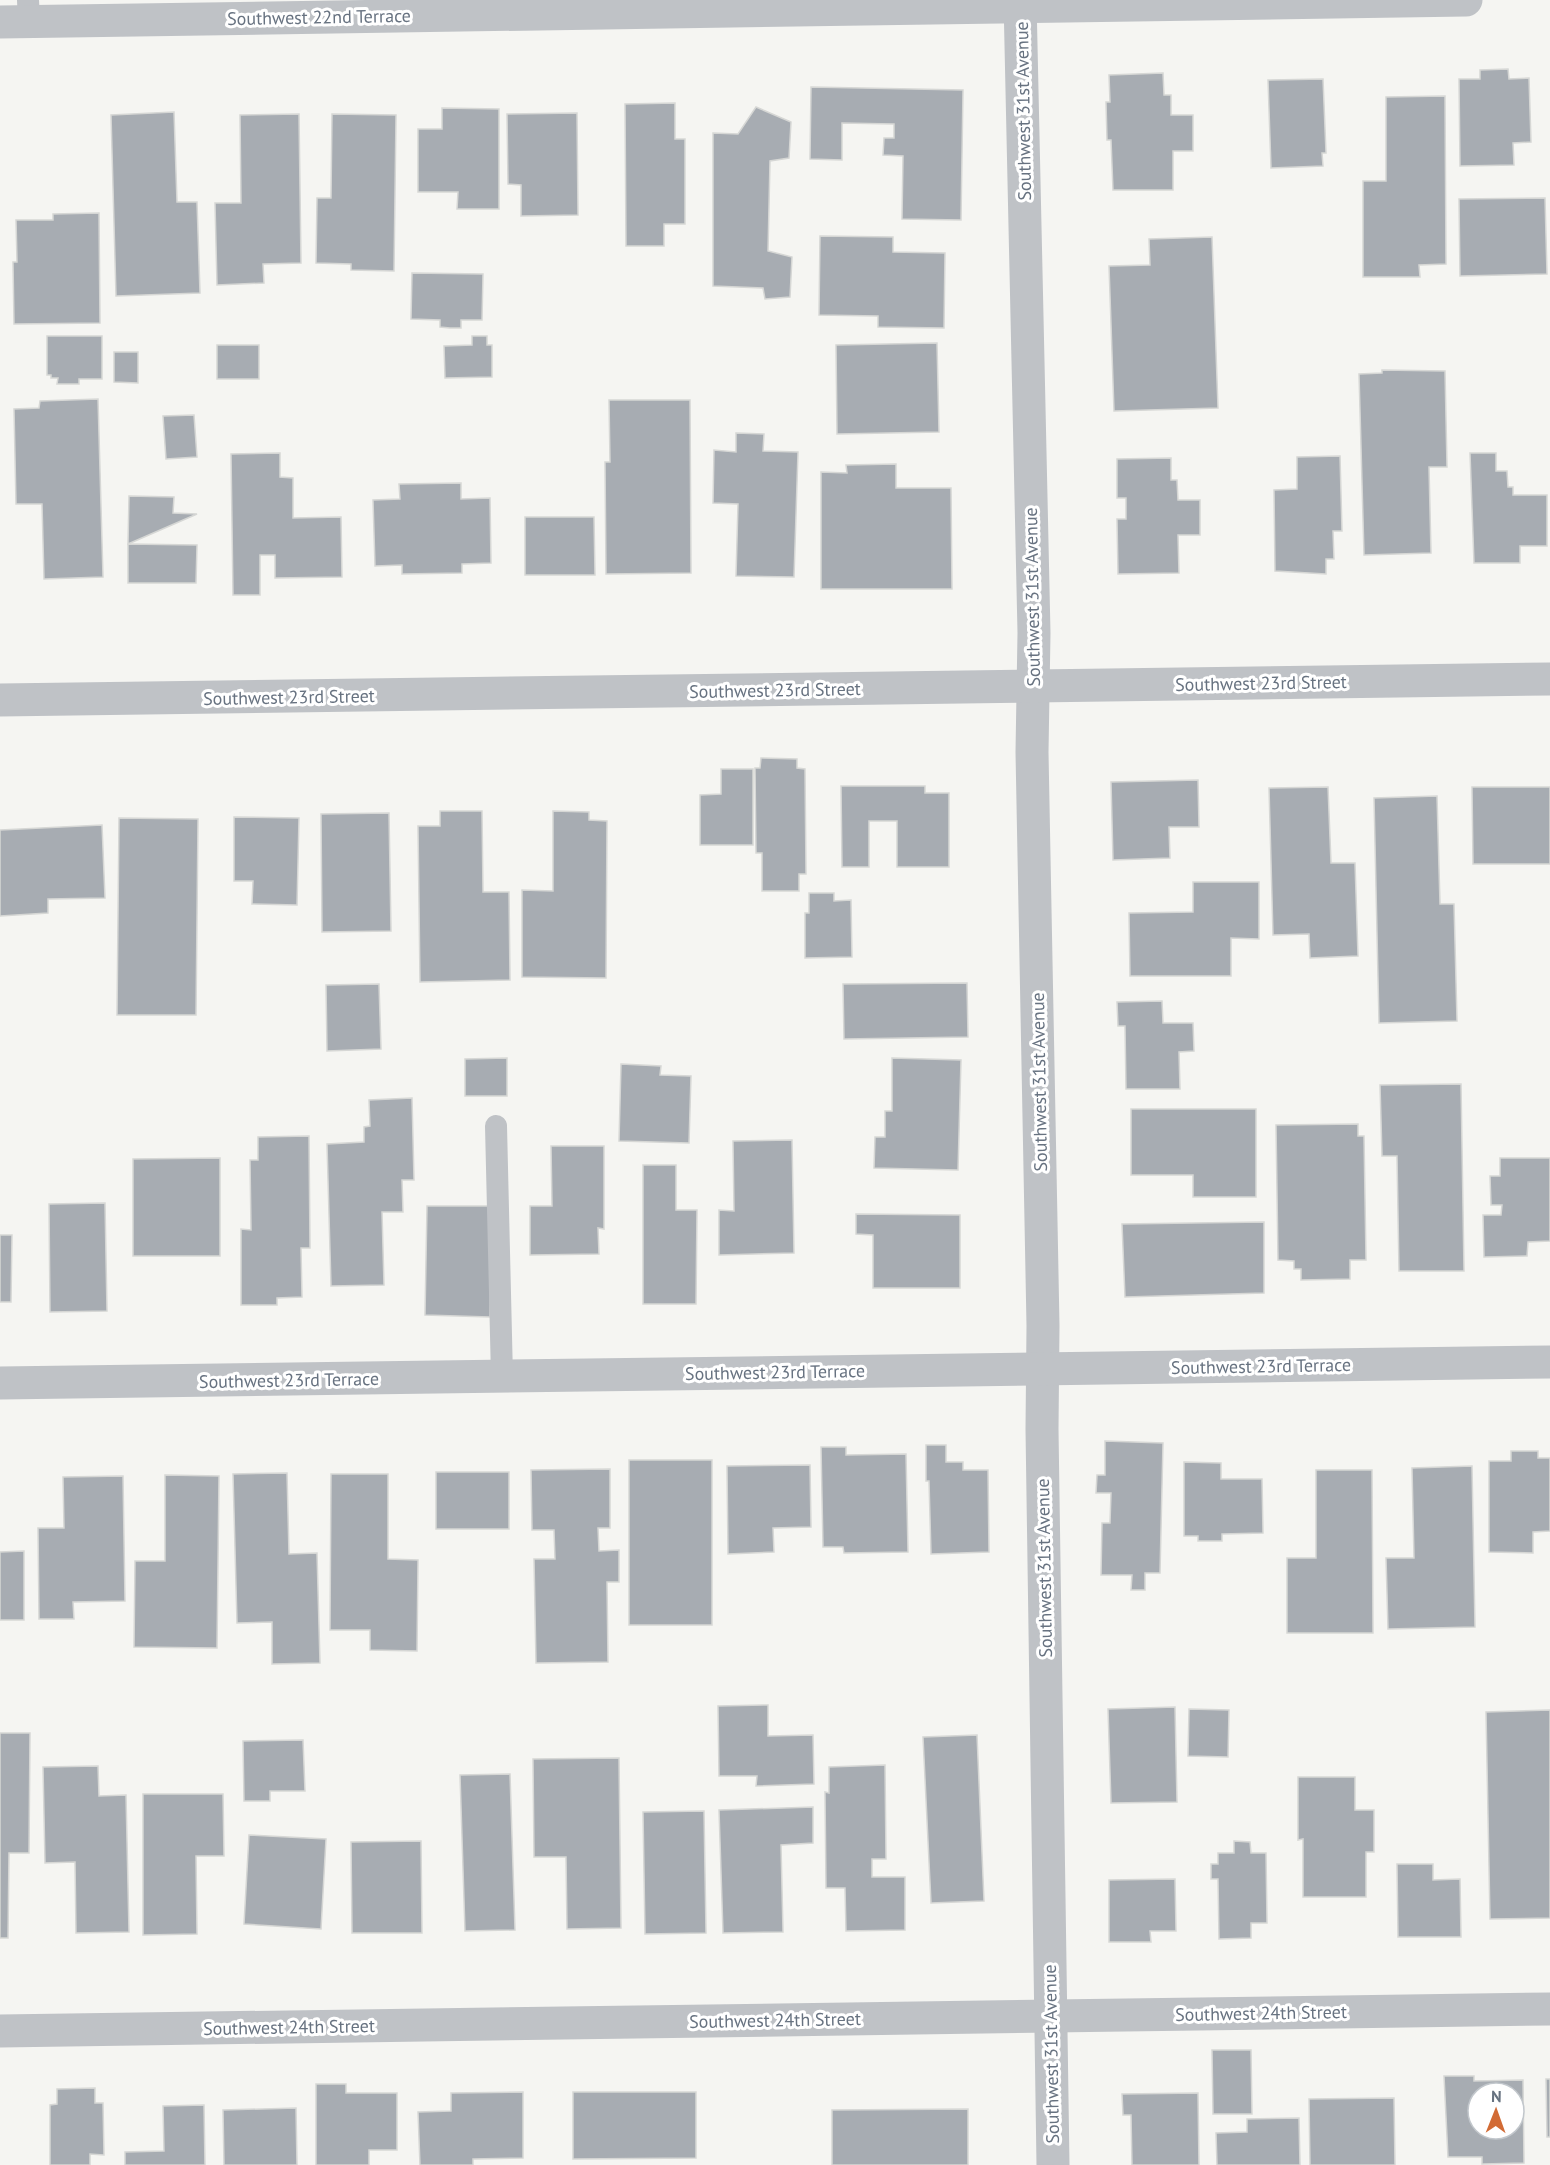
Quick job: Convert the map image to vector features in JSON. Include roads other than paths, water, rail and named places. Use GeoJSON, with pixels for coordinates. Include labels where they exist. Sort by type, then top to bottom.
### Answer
{"type":"FeatureCollection","features":[{"type":"Feature","properties":{"kind":"street","name":"Southwest 22nd Terrace"},"geometry":{"type":"LineString","coordinates":[[19,15],[1466,0]]}},
{"type":"Feature","properties":{"kind":"street","name":"Southwest 31st Avenue"},"geometry":{"type":"LineString","coordinates":[[1020,3],[1034,687],[1032,752],[1043,1326],[1053,2165]]}},
{"type":"Feature","properties":{"kind":"street","name":"Southwest 23rd Street"},"geometry":{"type":"LineString","coordinates":[[0,700],[1550,679]]}},
{"type":"Feature","properties":{"kind":"street","name":"Southwest 23rd Terrace"},"geometry":{"type":"LineString","coordinates":[[0,1383],[1550,1362]]}},
{"type":"Feature","properties":{"kind":"street","name":"Southwest 24th Street"},"geometry":{"type":"LineString","coordinates":[[0,2031],[1550,2009]]}},
{"type":"Feature","properties":{"kind":"lane"},"geometry":{"type":"LineString","coordinates":[[496,1126],[502,1377]]}}]}
